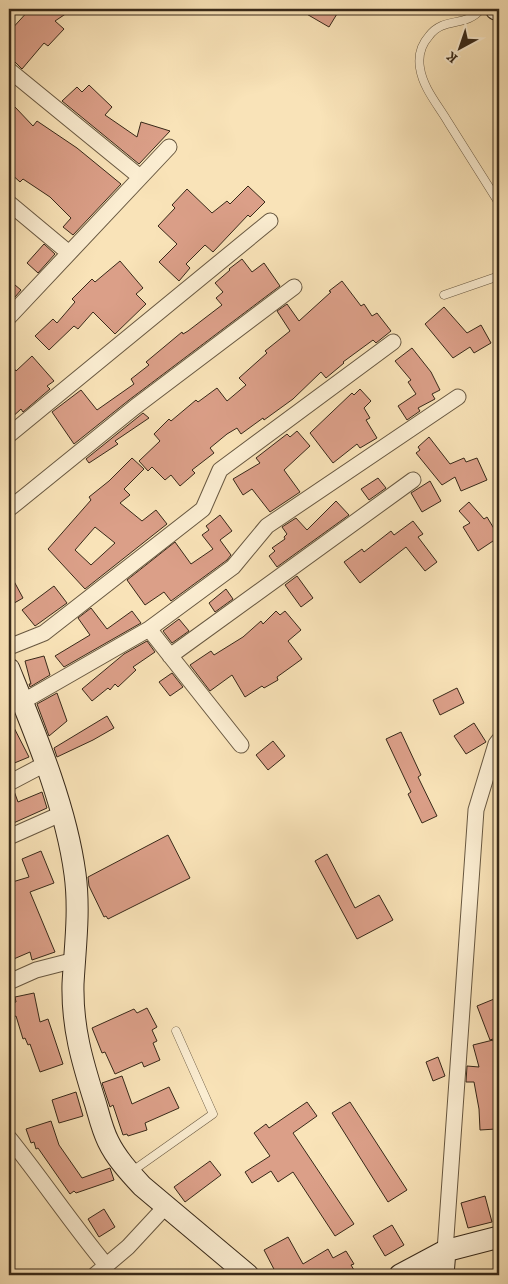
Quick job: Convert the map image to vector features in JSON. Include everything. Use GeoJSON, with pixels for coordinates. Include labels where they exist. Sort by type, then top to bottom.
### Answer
{"type":"FeatureCollection","features":[{"type":"Feature","properties":{"kind":"street"},"geometry":{"type":"LineString","coordinates":[[9,70],[140,177]]}},
{"type":"Feature","properties":{"kind":"street"},"geometry":{"type":"LineString","coordinates":[[9,316],[169,147]]}},
{"type":"Feature","properties":{"kind":"street"},"geometry":{"type":"LineString","coordinates":[[9,203],[69,253]]}},
{"type":"Feature","properties":{"kind":"street"},"geometry":{"type":"LineString","coordinates":[[9,435],[270,221]]}},
{"type":"Feature","properties":{"kind":"street"},"geometry":{"type":"LineString","coordinates":[[9,509],[135,407],[294,287]]}},
{"type":"Feature","properties":{"kind":"street"},"geometry":{"type":"LineString","coordinates":[[9,647],[44,632],[203,509],[220,470],[393,342]]}},
{"type":"Feature","properties":{"kind":"street"},"geometry":{"type":"LineString","coordinates":[[22,702],[149,629],[233,567],[266,526],[458,397]]}},
{"type":"Feature","properties":{"kind":"street"},"geometry":{"type":"LineString","coordinates":[[170,656],[413,480]]}},
{"type":"Feature","properties":{"kind":"street"},"geometry":{"type":"LineString","coordinates":[[149,629],[240,745]]}},
{"type":"Feature","properties":{"kind":"street"},"geometry":{"type":"LineString","coordinates":[[9,669],[63,813],[72,856],[77,894],[78,917],[73,1009],[80,1053],[108,1140],[130,1173],[142,1186],[248,1275]]}},
{"type":"Feature","properties":{"kind":"street"},"geometry":{"type":"LineString","coordinates":[[443,1275],[476,810],[496,744],[499,740]]}},
{"type":"Feature","properties":{"kind":"street"},"geometry":{"type":"LineString","coordinates":[[9,783],[45,764]]}},
{"type":"Feature","properties":{"kind":"street"},"geometry":{"type":"LineString","coordinates":[[9,837],[63,813]]}},
{"type":"Feature","properties":{"kind":"street"},"geometry":{"type":"LineString","coordinates":[[9,982],[36,970],[75,960]]}},
{"type":"Feature","properties":{"kind":"street"},"geometry":{"type":"LineString","coordinates":[[9,1138],[37,1173],[78,1231],[101,1270],[128,1247],[166,1206]]}},
{"type":"Feature","properties":{"kind":"street"},"geometry":{"type":"LineString","coordinates":[[400,1275],[444,1251],[499,1237]]}},
{"type":"Feature","properties":{"kind":"lane"},"geometry":{"type":"LineString","coordinates":[[481,9],[478,13],[467,19],[440,25],[434,30],[421,49],[420,63],[426,86],[499,202]]}},
{"type":"Feature","properties":{"kind":"lane"},"geometry":{"type":"LineString","coordinates":[[444,295],[499,276]]}},
{"type":"Feature","properties":{"kind":"lane"},"geometry":{"type":"LineString","coordinates":[[130,1173],[213,1114],[176,1031]]}},
{"type":"Feature","properties":{"kind":"building"},"geometry":{"type":"Polygon","coordinates":[[[30,9],[73,9],[55,21],[64,29],[48,46],[44,43],[22,69],[15,62],[9,61],[9,32],[30,9]]]}},
{"type":"Feature","properties":{"kind":"building"},"geometry":{"type":"Polygon","coordinates":[[[298,9],[340,9],[329,27],[298,9]]]}},
{"type":"Feature","properties":{"kind":"building"},"geometry":{"type":"Polygon","coordinates":[[[89,85],[112,107],[105,115],[137,137],[141,122],[170,131],[139,164],[62,101],[77,87],[82,92],[89,85]]]}},
{"type":"Feature","properties":{"kind":"building"},"geometry":{"type":"Polygon","coordinates":[[[15,107],[33,126],[37,121],[77,148],[121,184],[73,235],[63,227],[71,218],[50,197],[23,179],[20,182],[9,172],[9,114],[15,107]]]}},
{"type":"Feature","properties":{"kind":"building"},"geometry":{"type":"Polygon","coordinates":[[[248,186],[265,202],[250,217],[248,215],[213,252],[205,245],[186,264],[190,268],[179,281],[159,262],[177,244],[158,226],[175,208],[172,205],[187,189],[212,213],[227,201],[230,204],[248,186]]]}},
{"type":"Feature","properties":{"kind":"building"},"geometry":{"type":"Polygon","coordinates":[[[44,244],[55,254],[38,273],[27,263],[44,244]]]}},
{"type":"Feature","properties":{"kind":"building"},"geometry":{"type":"Polygon","coordinates":[[[242,259],[252,272],[264,263],[280,286],[74,444],[52,412],[81,390],[97,410],[134,384],[131,379],[149,365],[146,362],[182,332],[183,334],[188,331],[222,305],[216,298],[223,292],[215,283],[242,259]]]}},
{"type":"Feature","properties":{"kind":"building"},"geometry":{"type":"Polygon","coordinates":[[[120,261],[143,288],[136,294],[146,304],[115,334],[93,312],[78,329],[74,326],[49,350],[35,336],[53,319],[57,323],[75,302],[72,299],[92,279],[95,282],[120,261]]]}},
{"type":"Feature","properties":{"kind":"building"},"geometry":{"type":"Polygon","coordinates":[[[9,280],[21,290],[9,304],[9,280]]]}},
{"type":"Feature","properties":{"kind":"building"},"geometry":{"type":"Polygon","coordinates":[[[342,281],[361,306],[364,304],[372,316],[377,313],[391,331],[376,343],[373,340],[343,362],[326,378],[321,372],[293,399],[264,420],[263,418],[241,434],[237,428],[227,434],[210,448],[214,453],[192,470],[195,473],[180,486],[171,475],[165,480],[152,467],[148,471],[139,461],[160,441],[154,434],[169,419],[171,421],[196,400],[198,402],[217,388],[227,401],[246,385],[239,378],[267,353],[265,351],[290,331],[277,311],[287,304],[299,321],[331,292],[329,291],[342,281]]]}},
{"type":"Feature","properties":{"kind":"building"},"geometry":{"type":"Polygon","coordinates":[[[444,307],[467,333],[481,325],[491,343],[474,353],[470,347],[453,358],[425,324],[444,307]]]}},
{"type":"Feature","properties":{"kind":"building"},"geometry":{"type":"Polygon","coordinates":[[[412,348],[431,372],[440,390],[432,394],[435,399],[418,408],[420,411],[407,420],[398,406],[416,394],[408,382],[411,380],[395,361],[412,348]]]}},
{"type":"Feature","properties":{"kind":"building"},"geometry":{"type":"Polygon","coordinates":[[[32,356],[54,381],[47,386],[50,389],[23,412],[21,409],[9,420],[9,362],[16,371],[32,356]]]}},
{"type":"Feature","properties":{"kind":"building"},"geometry":{"type":"Polygon","coordinates":[[[360,389],[371,401],[364,408],[370,418],[366,420],[377,438],[360,448],[357,444],[333,463],[310,433],[352,393],[354,395],[360,389]]]}},
{"type":"Feature","properties":{"kind":"building"},"geometry":{"type":"Polygon","coordinates":[[[143,413],[149,418],[115,441],[118,444],[89,463],[86,459],[143,413]]]}},
{"type":"Feature","properties":{"kind":"building"},"geometry":{"type":"Polygon","coordinates":[[[297,431],[310,446],[284,470],[300,492],[270,512],[252,489],[243,495],[233,479],[260,463],[256,458],[287,434],[290,437],[297,431]]]}},
{"type":"Feature","properties":{"kind":"building"},"geometry":{"type":"Polygon","coordinates":[[[429,437],[450,464],[464,458],[466,462],[477,458],[487,480],[461,491],[455,477],[442,485],[416,453],[420,450],[418,447],[429,437]]]}},
{"type":"Feature","properties":{"kind":"building"},"geometry":{"type":"Polygon","coordinates":[[[132,458],[144,469],[124,489],[130,495],[120,503],[142,521],[156,510],[167,524],[85,589],[48,549],[91,500],[89,497],[109,481],[132,458]],[[95,527],[75,550],[91,565],[115,543],[95,527]]]}},
{"type":"Feature","properties":{"kind":"building"},"geometry":{"type":"Polygon","coordinates":[[[378,478],[386,488],[369,500],[361,489],[378,478]]]}},
{"type":"Feature","properties":{"kind":"building"},"geometry":{"type":"Polygon","coordinates":[[[430,481],[441,501],[422,512],[411,493],[430,481]]]}},
{"type":"Feature","properties":{"kind":"building"},"geometry":{"type":"Polygon","coordinates":[[[336,501],[349,515],[277,567],[269,556],[275,551],[272,548],[285,539],[284,537],[287,534],[282,527],[296,518],[307,530],[336,501]]]}},
{"type":"Feature","properties":{"kind":"building"},"geometry":{"type":"Polygon","coordinates":[[[469,502],[484,519],[487,517],[499,537],[478,551],[463,527],[470,523],[459,511],[469,502]]]}},
{"type":"Feature","properties":{"kind":"building"},"geometry":{"type":"Polygon","coordinates":[[[220,515],[232,531],[220,540],[231,555],[227,560],[171,601],[164,592],[145,605],[127,580],[175,542],[191,564],[213,549],[202,535],[209,530],[206,526],[220,515]]]}},
{"type":"Feature","properties":{"kind":"building"},"geometry":{"type":"Polygon","coordinates":[[[413,521],[423,534],[418,537],[437,562],[425,571],[406,547],[360,583],[344,562],[362,549],[364,552],[391,531],[394,535],[413,521]]]}},
{"type":"Feature","properties":{"kind":"building"},"geometry":{"type":"Polygon","coordinates":[[[9,572],[23,598],[9,606],[9,572]]]}},
{"type":"Feature","properties":{"kind":"building"},"geometry":{"type":"Polygon","coordinates":[[[297,576],[313,598],[301,607],[285,585],[297,576]]]}},
{"type":"Feature","properties":{"kind":"building"},"geometry":{"type":"Polygon","coordinates":[[[54,586],[67,603],[35,626],[22,610],[54,586]]]}},
{"type":"Feature","properties":{"kind":"building"},"geometry":{"type":"Polygon","coordinates":[[[226,589],[233,599],[215,612],[209,603],[226,589]]]}},
{"type":"Feature","properties":{"kind":"building"},"geometry":{"type":"Polygon","coordinates":[[[91,608],[107,629],[132,611],[141,623],[64,667],[55,656],[90,635],[78,618],[91,608]]]}},
{"type":"Feature","properties":{"kind":"building"},"geometry":{"type":"Polygon","coordinates":[[[276,611],[280,615],[285,611],[301,630],[288,641],[302,659],[277,677],[278,680],[264,688],[262,686],[245,697],[232,675],[210,691],[190,665],[211,651],[214,655],[243,637],[261,621],[263,624],[276,611]]]}},
{"type":"Feature","properties":{"kind":"building"},"geometry":{"type":"Polygon","coordinates":[[[179,619],[189,631],[172,643],[163,631],[179,619]]]}},
{"type":"Feature","properties":{"kind":"building"},"geometry":{"type":"Polygon","coordinates":[[[147,641],[155,652],[133,667],[136,670],[118,687],[115,684],[110,690],[108,688],[92,701],[82,689],[124,654],[147,641]]]}},
{"type":"Feature","properties":{"kind":"building"},"geometry":{"type":"Polygon","coordinates":[[[44,656],[50,675],[30,687],[29,684],[31,684],[25,661],[44,656]]]}},
{"type":"Feature","properties":{"kind":"building"},"geometry":{"type":"Polygon","coordinates":[[[172,673],[183,687],[170,696],[159,682],[172,673]]]}},
{"type":"Feature","properties":{"kind":"building"},"geometry":{"type":"Polygon","coordinates":[[[457,688],[464,703],[440,715],[433,700],[457,688]]]}},
{"type":"Feature","properties":{"kind":"building"},"geometry":{"type":"Polygon","coordinates":[[[57,693],[67,721],[49,736],[37,704],[57,693]]]}},
{"type":"Feature","properties":{"kind":"building"},"geometry":{"type":"Polygon","coordinates":[[[107,716],[114,728],[57,757],[54,748],[107,716]]]}},
{"type":"Feature","properties":{"kind":"building"},"geometry":{"type":"Polygon","coordinates":[[[9,718],[29,757],[12,764],[9,756],[9,718]]]}},
{"type":"Feature","properties":{"kind":"building"},"geometry":{"type":"Polygon","coordinates":[[[474,723],[486,742],[466,754],[454,736],[474,723]]]}},
{"type":"Feature","properties":{"kind":"building"},"geometry":{"type":"Polygon","coordinates":[[[401,732],[421,775],[418,777],[437,816],[422,823],[408,794],[411,792],[386,739],[401,732]]]}},
{"type":"Feature","properties":{"kind":"building"},"geometry":{"type":"Polygon","coordinates":[[[273,741],[285,756],[268,770],[256,755],[273,741]]]}},
{"type":"Feature","properties":{"kind":"building"},"geometry":{"type":"Polygon","coordinates":[[[14,791],[18,802],[42,792],[47,808],[9,825],[9,792],[14,791]]]}},
{"type":"Feature","properties":{"kind":"building"},"geometry":{"type":"Polygon","coordinates":[[[168,835],[190,878],[108,919],[106,916],[104,917],[89,886],[88,877],[168,835]]]}},
{"type":"Feature","properties":{"kind":"building"},"geometry":{"type":"Polygon","coordinates":[[[41,851],[54,883],[30,892],[55,952],[32,960],[30,952],[9,961],[9,883],[29,877],[22,859],[41,851]]]}},
{"type":"Feature","properties":{"kind":"building"},"geometry":{"type":"Polygon","coordinates":[[[327,854],[355,908],[379,895],[393,920],[357,939],[315,861],[327,854]]]}},
{"type":"Feature","properties":{"kind":"building"},"geometry":{"type":"Polygon","coordinates":[[[34,993],[40,1022],[48,1019],[63,1064],[40,1072],[30,1044],[28,1045],[25,1038],[23,1039],[16,1016],[9,1018],[9,1003],[16,1002],[15,997],[34,993]]]}},
{"type":"Feature","properties":{"kind":"building"},"geometry":{"type":"Polygon","coordinates":[[[499,997],[499,1037],[490,1040],[477,1006],[499,997]]]}},
{"type":"Feature","properties":{"kind":"building"},"geometry":{"type":"Polygon","coordinates":[[[147,1008],[157,1027],[152,1030],[157,1041],[153,1043],[160,1060],[144,1067],[142,1062],[115,1074],[105,1052],[102,1053],[92,1028],[134,1009],[137,1013],[147,1008]]]}},
{"type":"Feature","properties":{"kind":"building"},"geometry":{"type":"Polygon","coordinates":[[[493,1040],[499,1061],[499,1107],[495,1107],[496,1129],[480,1130],[479,1109],[474,1082],[466,1082],[467,1066],[479,1067],[473,1045],[493,1040]]]}},
{"type":"Feature","properties":{"kind":"building"},"geometry":{"type":"Polygon","coordinates":[[[438,1057],[445,1076],[433,1081],[426,1062],[438,1057]]]}},
{"type":"Feature","properties":{"kind":"building"},"geometry":{"type":"Polygon","coordinates":[[[122,1076],[132,1104],[169,1087],[179,1108],[145,1123],[147,1130],[128,1136],[127,1134],[123,1135],[113,1105],[110,1107],[102,1083],[122,1076]]]}},
{"type":"Feature","properties":{"kind":"building"},"geometry":{"type":"Polygon","coordinates":[[[76,1092],[83,1116],[59,1123],[52,1100],[76,1092]]]}},
{"type":"Feature","properties":{"kind":"building"},"geometry":{"type":"Polygon","coordinates":[[[307,1102],[317,1116],[293,1133],[354,1224],[335,1236],[293,1172],[278,1182],[271,1171],[252,1183],[245,1172],[270,1156],[254,1133],[266,1124],[269,1128],[307,1102]]]}},
{"type":"Feature","properties":{"kind":"building"},"geometry":{"type":"Polygon","coordinates":[[[350,1102],[407,1190],[388,1202],[332,1113],[350,1102]]]}},
{"type":"Feature","properties":{"kind":"building"},"geometry":{"type":"Polygon","coordinates":[[[51,1121],[59,1145],[82,1178],[110,1168],[114,1180],[76,1193],[74,1191],[70,1194],[38,1148],[36,1149],[34,1142],[31,1143],[26,1129],[51,1121]]]}},
{"type":"Feature","properties":{"kind":"building"},"geometry":{"type":"Polygon","coordinates":[[[210,1161],[221,1175],[185,1202],[174,1187],[210,1161]]]}},
{"type":"Feature","properties":{"kind":"building"},"geometry":{"type":"Polygon","coordinates":[[[485,1196],[492,1222],[468,1228],[461,1203],[485,1196]]]}},
{"type":"Feature","properties":{"kind":"building"},"geometry":{"type":"Polygon","coordinates":[[[104,1209],[115,1227],[99,1237],[88,1219],[104,1209]]]}},
{"type":"Feature","properties":{"kind":"building"},"geometry":{"type":"Polygon","coordinates":[[[392,1225],[404,1245],[385,1256],[373,1236],[392,1225]]]}},
{"type":"Feature","properties":{"kind":"building"},"geometry":{"type":"Polygon","coordinates":[[[288,1237],[303,1264],[328,1249],[333,1258],[346,1251],[354,1264],[351,1265],[357,1275],[324,1275],[322,1271],[313,1275],[277,1275],[264,1250],[288,1237]]]}}]}
